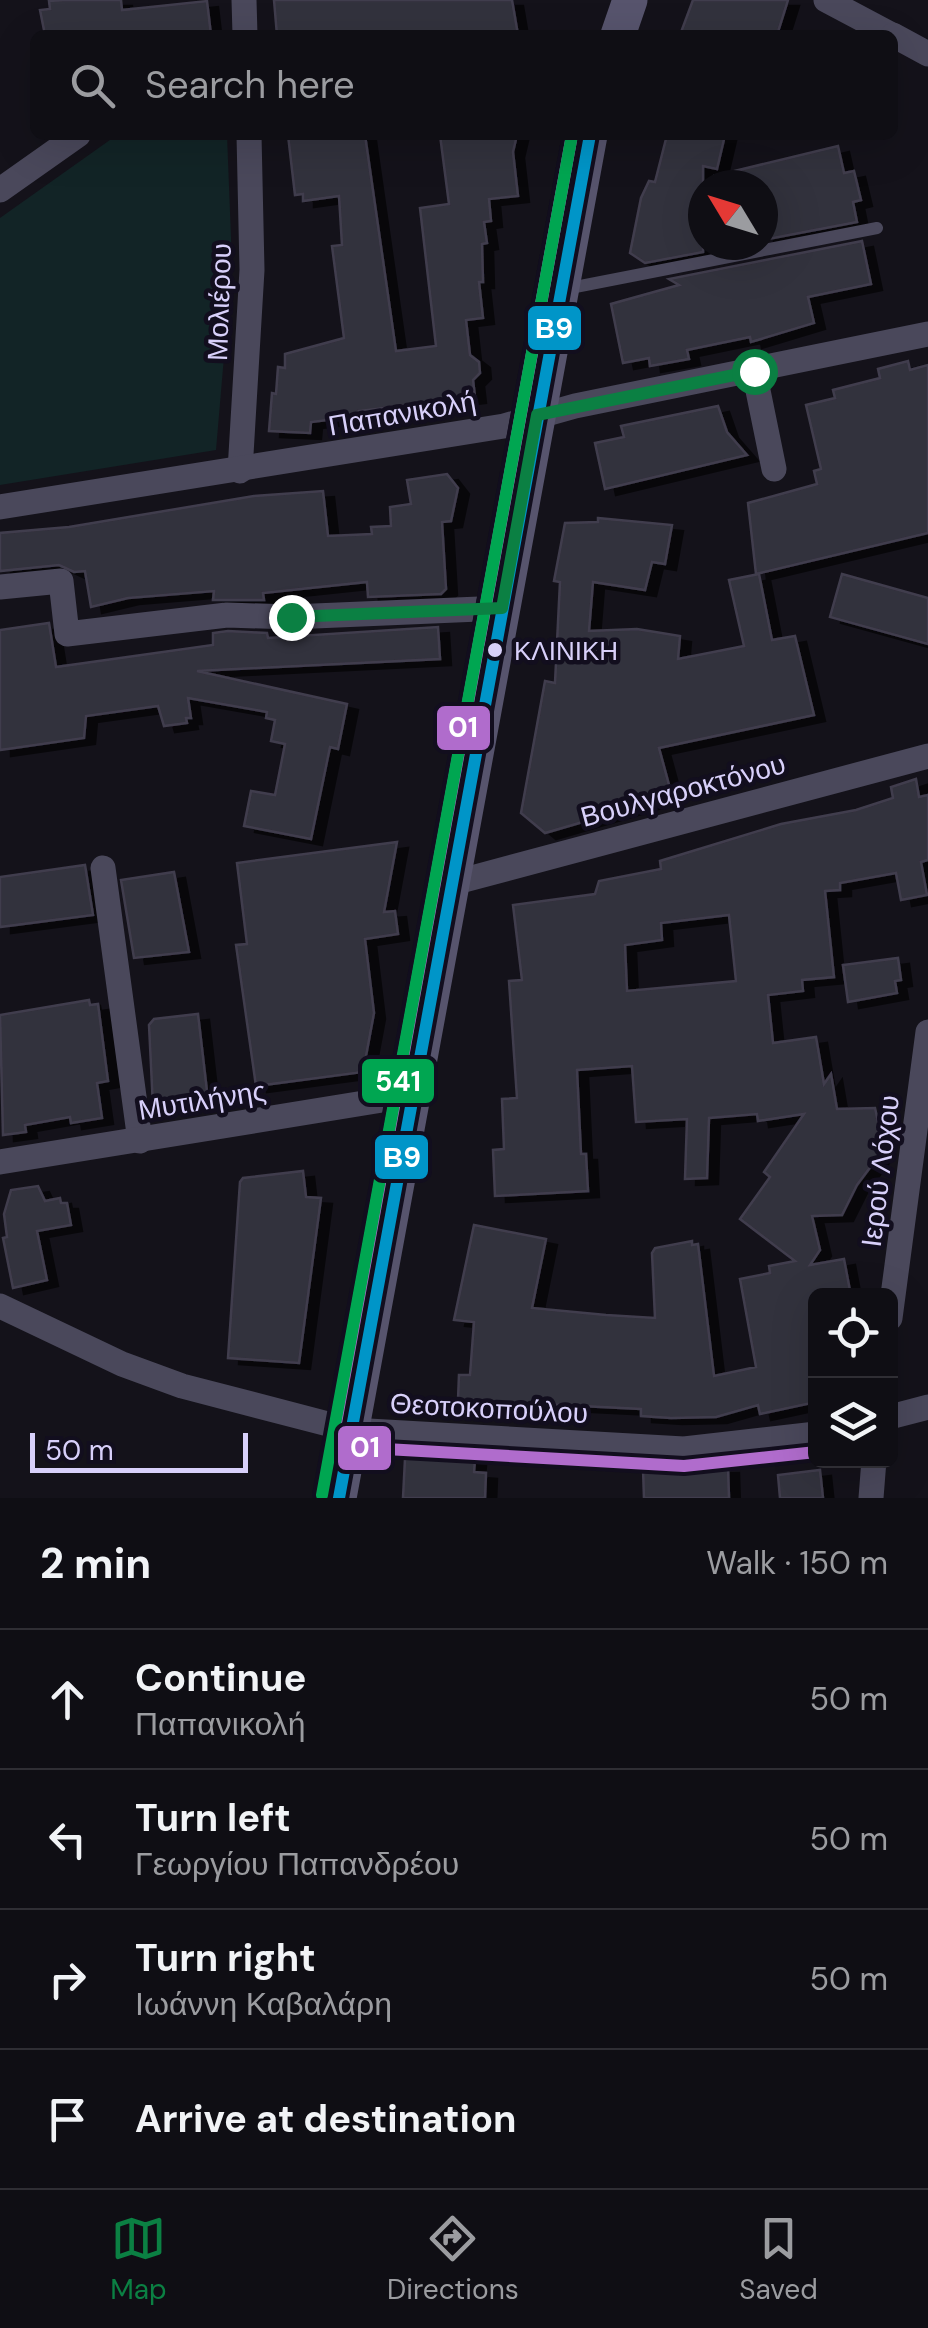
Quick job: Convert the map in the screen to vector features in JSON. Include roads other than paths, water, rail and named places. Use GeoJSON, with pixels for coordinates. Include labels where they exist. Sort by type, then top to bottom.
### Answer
{"type":"FeatureCollection","features":[{"type":"Feature","properties":{"kind":"main road"},"geometry":{"type":"LineString","coordinates":[[620,30],[630,0]]}},
{"type":"Feature","properties":{"kind":"main road"},"geometry":{"type":"LineString","coordinates":[[339,1498],[558,290],[589,140]]}},
{"type":"Feature","properties":{"kind":"street"},"geometry":{"type":"LineString","coordinates":[[244,0],[244,30]]}},
{"type":"Feature","properties":{"kind":"street"},"geometry":{"type":"LineString","coordinates":[[826,0],[883,30]]}},
{"type":"Feature","properties":{"kind":"street"},"geometry":{"type":"LineString","coordinates":[[898,38],[928,54]]}},
{"type":"Feature","properties":{"kind":"street"},"geometry":{"type":"LineString","coordinates":[[0,190],[71,140]]}},
{"type":"Feature","properties":{"kind":"street","name":"Μολιέρου"},"geometry":{"type":"LineString","coordinates":[[240,471],[252,270],[249,140]]}},
{"type":"Feature","properties":{"kind":"street","name":"Παπανικολή"},"geometry":{"type":"LineString","coordinates":[[0,507],[504,426],[537,415],[928,334]]}},
{"type":"Feature","properties":{"kind":"street"},"geometry":{"type":"LineString","coordinates":[[754,371],[774,469]]}},
{"type":"Feature","properties":{"kind":"street"},"geometry":{"type":"LineString","coordinates":[[0,587],[61,581],[67,634],[227,615],[291,617],[502,608]]}},
{"type":"Feature","properties":{"kind":"street","name":"Βουλγαροκτόνου"},"geometry":{"type":"LineString","coordinates":[[453,882],[928,756]]}},
{"type":"Feature","properties":{"kind":"street"},"geometry":{"type":"LineString","coordinates":[[103,868],[140,1141]]}},
{"type":"Feature","properties":{"kind":"street","name":"Ιερού Λόχου"},"geometry":{"type":"LineString","coordinates":[[894,1288],[928,1032]]}},
{"type":"Feature","properties":{"kind":"street","name":"Μυτιλήνης"},"geometry":{"type":"LineString","coordinates":[[0,1162],[413,1095]]}},
{"type":"Feature","properties":{"kind":"street","name":"Θεοτοκοπούλου"},"geometry":{"type":"LineString","coordinates":[[0,1306],[122,1364],[182,1386],[350,1430],[684,1449],[808,1435]]}},
{"type":"Feature","properties":{"kind":"street"},"geometry":{"type":"LineString","coordinates":[[898,1415],[928,1407]]}},
{"type":"Feature","properties":{"kind":"street"},"geometry":{"type":"LineString","coordinates":[[871,1498],[873,1468]]}},
{"type":"Feature","properties":{"kind":"lane"},"geometry":{"type":"LineString","coordinates":[[558,290],[877,228]]}},
{"type":"Feature","properties":{"kind":"place","name":"ΚΛΙΝΙΚΗ"},"geometry":{"type":"Point","coordinates":[495,650]}}]}
